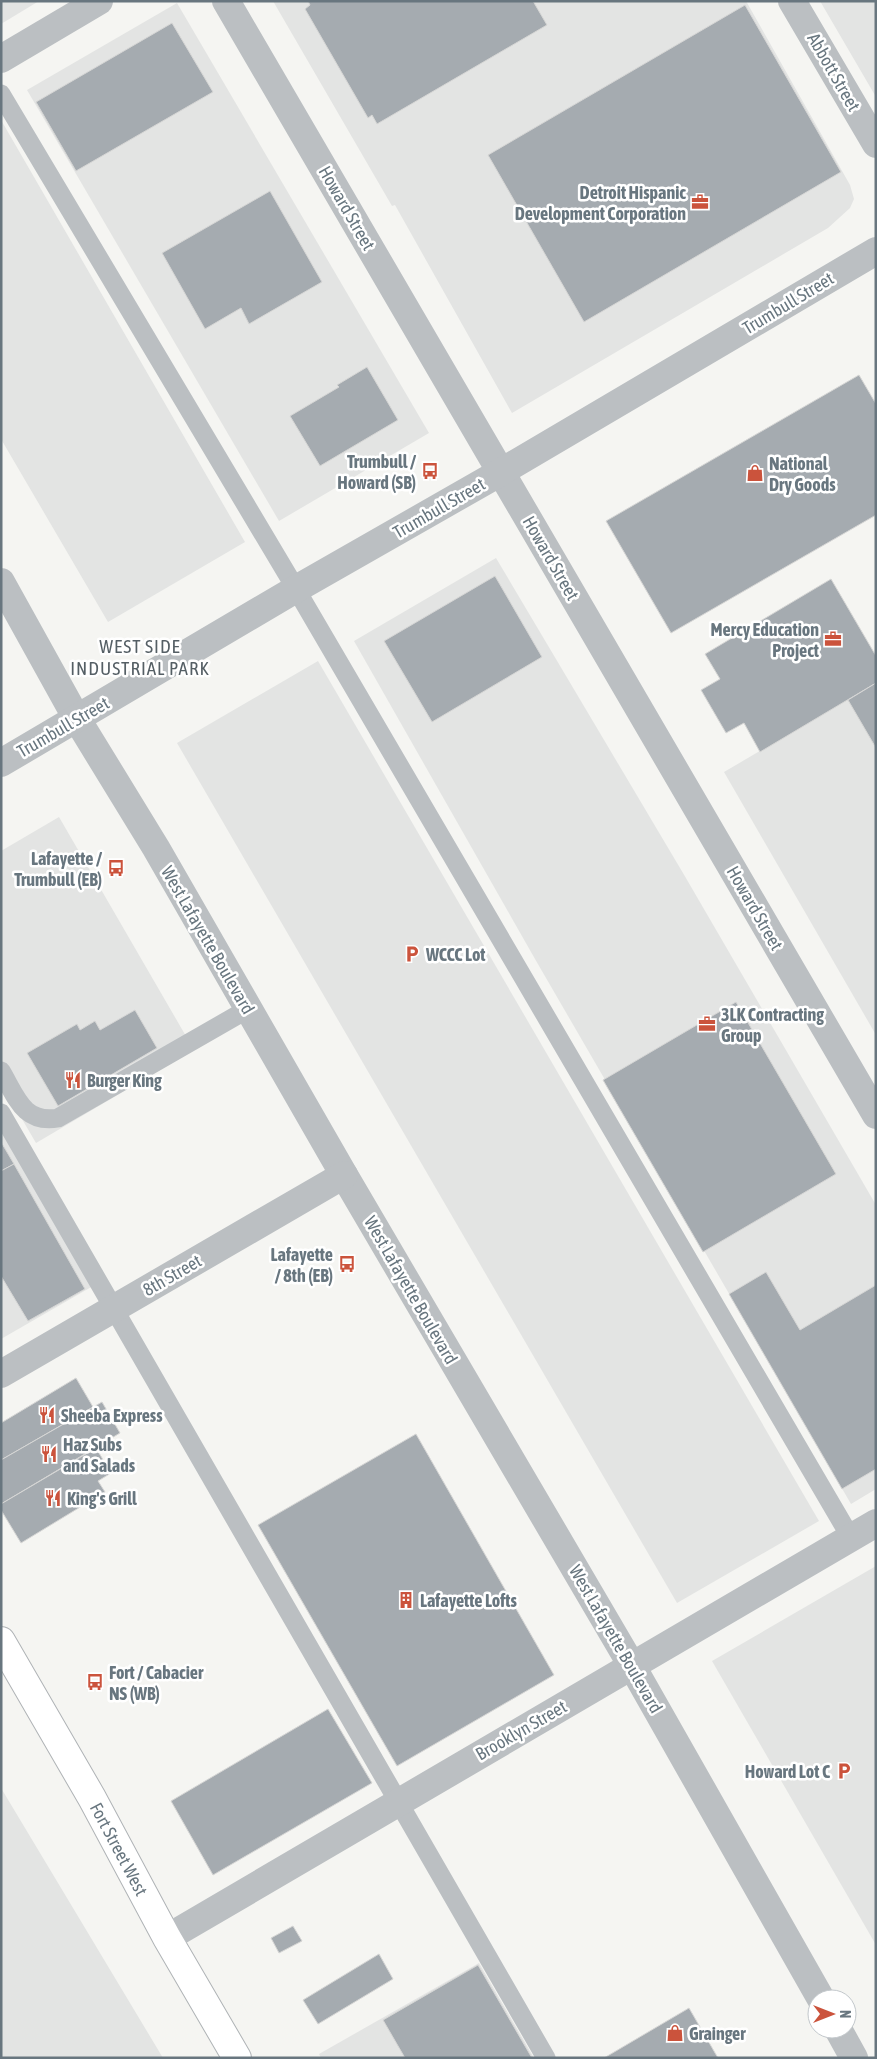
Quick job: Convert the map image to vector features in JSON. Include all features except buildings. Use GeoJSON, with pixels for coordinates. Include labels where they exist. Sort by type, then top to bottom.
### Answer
{"type":"FeatureCollection","features":[{"type":"Feature","properties":{"kind":"main road","name":"Fort Street West"},"geometry":{"type":"LineString","coordinates":[[1,1641],[92,1798],[166,1938],[237,2058]]}},
{"type":"Feature","properties":{"kind":"street"},"geometry":{"type":"LineString","coordinates":[[1,59],[99,1]]}},
{"type":"Feature","properties":{"kind":"street","name":"Howard Street"},"geometry":{"type":"LineString","coordinates":[[226,1],[876,1116]]}},
{"type":"Feature","properties":{"kind":"street","name":"Abbott Street"},"geometry":{"type":"LineString","coordinates":[[792,1],[876,144]]}},
{"type":"Feature","properties":{"kind":"street","name":"Trumbull Street"},"geometry":{"type":"LineString","coordinates":[[1,763],[876,251]]}},
{"type":"Feature","properties":{"kind":"street","name":"West Lafayette Boulevard"},"geometry":{"type":"LineString","coordinates":[[1,582],[78,719],[156,848],[344,1175],[632,1666],[815,1989]]}},
{"type":"Feature","properties":{"kind":"street","name":"8th Street"},"geometry":{"type":"LineString","coordinates":[[1,1374],[344,1175]]}},
{"type":"Feature","properties":{"kind":"street","name":"Brooklyn Street"},"geometry":{"type":"LineString","coordinates":[[166,1938],[876,1523]]}},
{"type":"Feature","properties":{"kind":"street"},"geometry":{"type":"LineString","coordinates":[[844,2039],[854,2058]]}},
{"type":"Feature","properties":{"kind":"lane"},"geometry":{"type":"LineString","coordinates":[[1,94],[296,589],[851,1538]]}},
{"type":"Feature","properties":{"kind":"lane"},"geometry":{"type":"LineString","coordinates":[[1,1071],[23,1109],[32,1116],[45,1120],[58,1118],[248,1009]]}},
{"type":"Feature","properties":{"kind":"lane"},"geometry":{"type":"LineString","coordinates":[[1,1113],[546,2058]]}},
{"type":"Feature","properties":{"kind":"shaded area"},"geometry":{"type":"Polygon","coordinates":[[[1,1],[39,1],[1,24],[1,1]]]}},
{"type":"Feature","properties":{"kind":"shaded area"},"geometry":{"type":"Polygon","coordinates":[[[273,1],[746,1],[850,185],[854,199],[850,208],[828,228],[512,413],[395,205],[392,206],[273,1]]]}},
{"type":"Feature","properties":{"kind":"shaded area"},"geometry":{"type":"Polygon","coordinates":[[[820,1],[876,1],[876,97],[820,1]]]}},
{"type":"Feature","properties":{"kind":"shaded area"},"geometry":{"type":"Polygon","coordinates":[[[177,3],[429,433],[279,521],[27,90],[177,3]]]}},
{"type":"Feature","properties":{"kind":"shaded area"},"geometry":{"type":"Polygon","coordinates":[[[1,120],[245,542],[108,622],[1,439],[1,120]]]}},
{"type":"Feature","properties":{"kind":"shaded area"},"geometry":{"type":"Polygon","coordinates":[[[496,558],[683,873],[876,1205],[876,1489],[851,1504],[535,959],[354,641],[496,558]]]}},
{"type":"Feature","properties":{"kind":"shaded area","name":"WCCC Lot"},"geometry":{"type":"Polygon","coordinates":[[[318,661],[819,1521],[677,1603],[177,743],[318,661]]]}},
{"type":"Feature","properties":{"kind":"shaded area"},"geometry":{"type":"Polygon","coordinates":[[[876,683],[876,1035],[724,772],[876,683]]]}},
{"type":"Feature","properties":{"kind":"shaded area"},"geometry":{"type":"Polygon","coordinates":[[[59,817],[194,1050],[36,1143],[1,1083],[1,851],[59,817]]]}},
{"type":"Feature","properties":{"kind":"shaded area"},"geometry":{"type":"Polygon","coordinates":[[[1,1129],[93,1286],[1,1339],[1,1129]]]}},
{"type":"Feature","properties":{"kind":"shaded area"},"geometry":{"type":"Polygon","coordinates":[[[876,1566],[876,1945],[712,1661],[876,1566]]]}},
{"type":"Feature","properties":{"kind":"shaded area"},"geometry":{"type":"Polygon","coordinates":[[[1,1788],[163,2058],[1,2058],[1,1788]]]}},
{"type":"Feature","properties":{"kind":"shaded area"},"geometry":{"type":"Polygon","coordinates":[[[479,1963],[534,2058],[321,2058],[319,2054],[479,1963]]]}},
{"type":"Feature","properties":{"kind":"place","name":"Detroit Hispanic Development Corporation"},"geometry":{"type":"Point","coordinates":[700,202]}},
{"type":"Feature","properties":{"kind":"place","name":"Trumbull / Howard (SB)"},"geometry":{"type":"Point","coordinates":[430,471]}},
{"type":"Feature","properties":{"kind":"place","name":"National Dry Goods"},"geometry":{"type":"Point","coordinates":[755,473]}},
{"type":"Feature","properties":{"kind":"place","name":"Mercy Education Project"},"geometry":{"type":"Point","coordinates":[833,639]}},
{"type":"Feature","properties":{"kind":"place","name":"Lafayette / Trumbull (EB)"},"geometry":{"type":"Point","coordinates":[116,868]}},
{"type":"Feature","properties":{"kind":"place","name":"WCCC Lot"},"geometry":{"type":"Point","coordinates":[412,954]}},
{"type":"Feature","properties":{"kind":"place","name":"3LK Contracting Group"},"geometry":{"type":"Point","coordinates":[707,1024]}},
{"type":"Feature","properties":{"kind":"place","name":"Burger King"},"geometry":{"type":"Point","coordinates":[73,1080]}},
{"type":"Feature","properties":{"kind":"place","name":"Lafayette / 8th (EB)"},"geometry":{"type":"Point","coordinates":[347,1264]}},
{"type":"Feature","properties":{"kind":"place","name":"Sheeba Express"},"geometry":{"type":"Point","coordinates":[47,1415]}},
{"type":"Feature","properties":{"kind":"place","name":"Haz Subs and Salads"},"geometry":{"type":"Point","coordinates":[49,1454]}},
{"type":"Feature","properties":{"kind":"place","name":"King's Grill"},"geometry":{"type":"Point","coordinates":[53,1498]}},
{"type":"Feature","properties":{"kind":"place","name":"Lafayette Lofts"},"geometry":{"type":"Point","coordinates":[406,1600]}},
{"type":"Feature","properties":{"kind":"place","name":"Fort / Cabacier NS (WB)"},"geometry":{"type":"Point","coordinates":[95,1682]}},
{"type":"Feature","properties":{"kind":"place","name":"Howard Lot C"},"geometry":{"type":"Point","coordinates":[844,1771]}},
{"type":"Feature","properties":{"kind":"place","name":"Grainger"},"geometry":{"type":"Point","coordinates":[675,2033]}},
{"type":"Feature","properties":{"kind":"district","name":"WEST SIDE INDUSTRIAL PARK"},"geometry":{"type":"Point","coordinates":[140,657]}}]}
